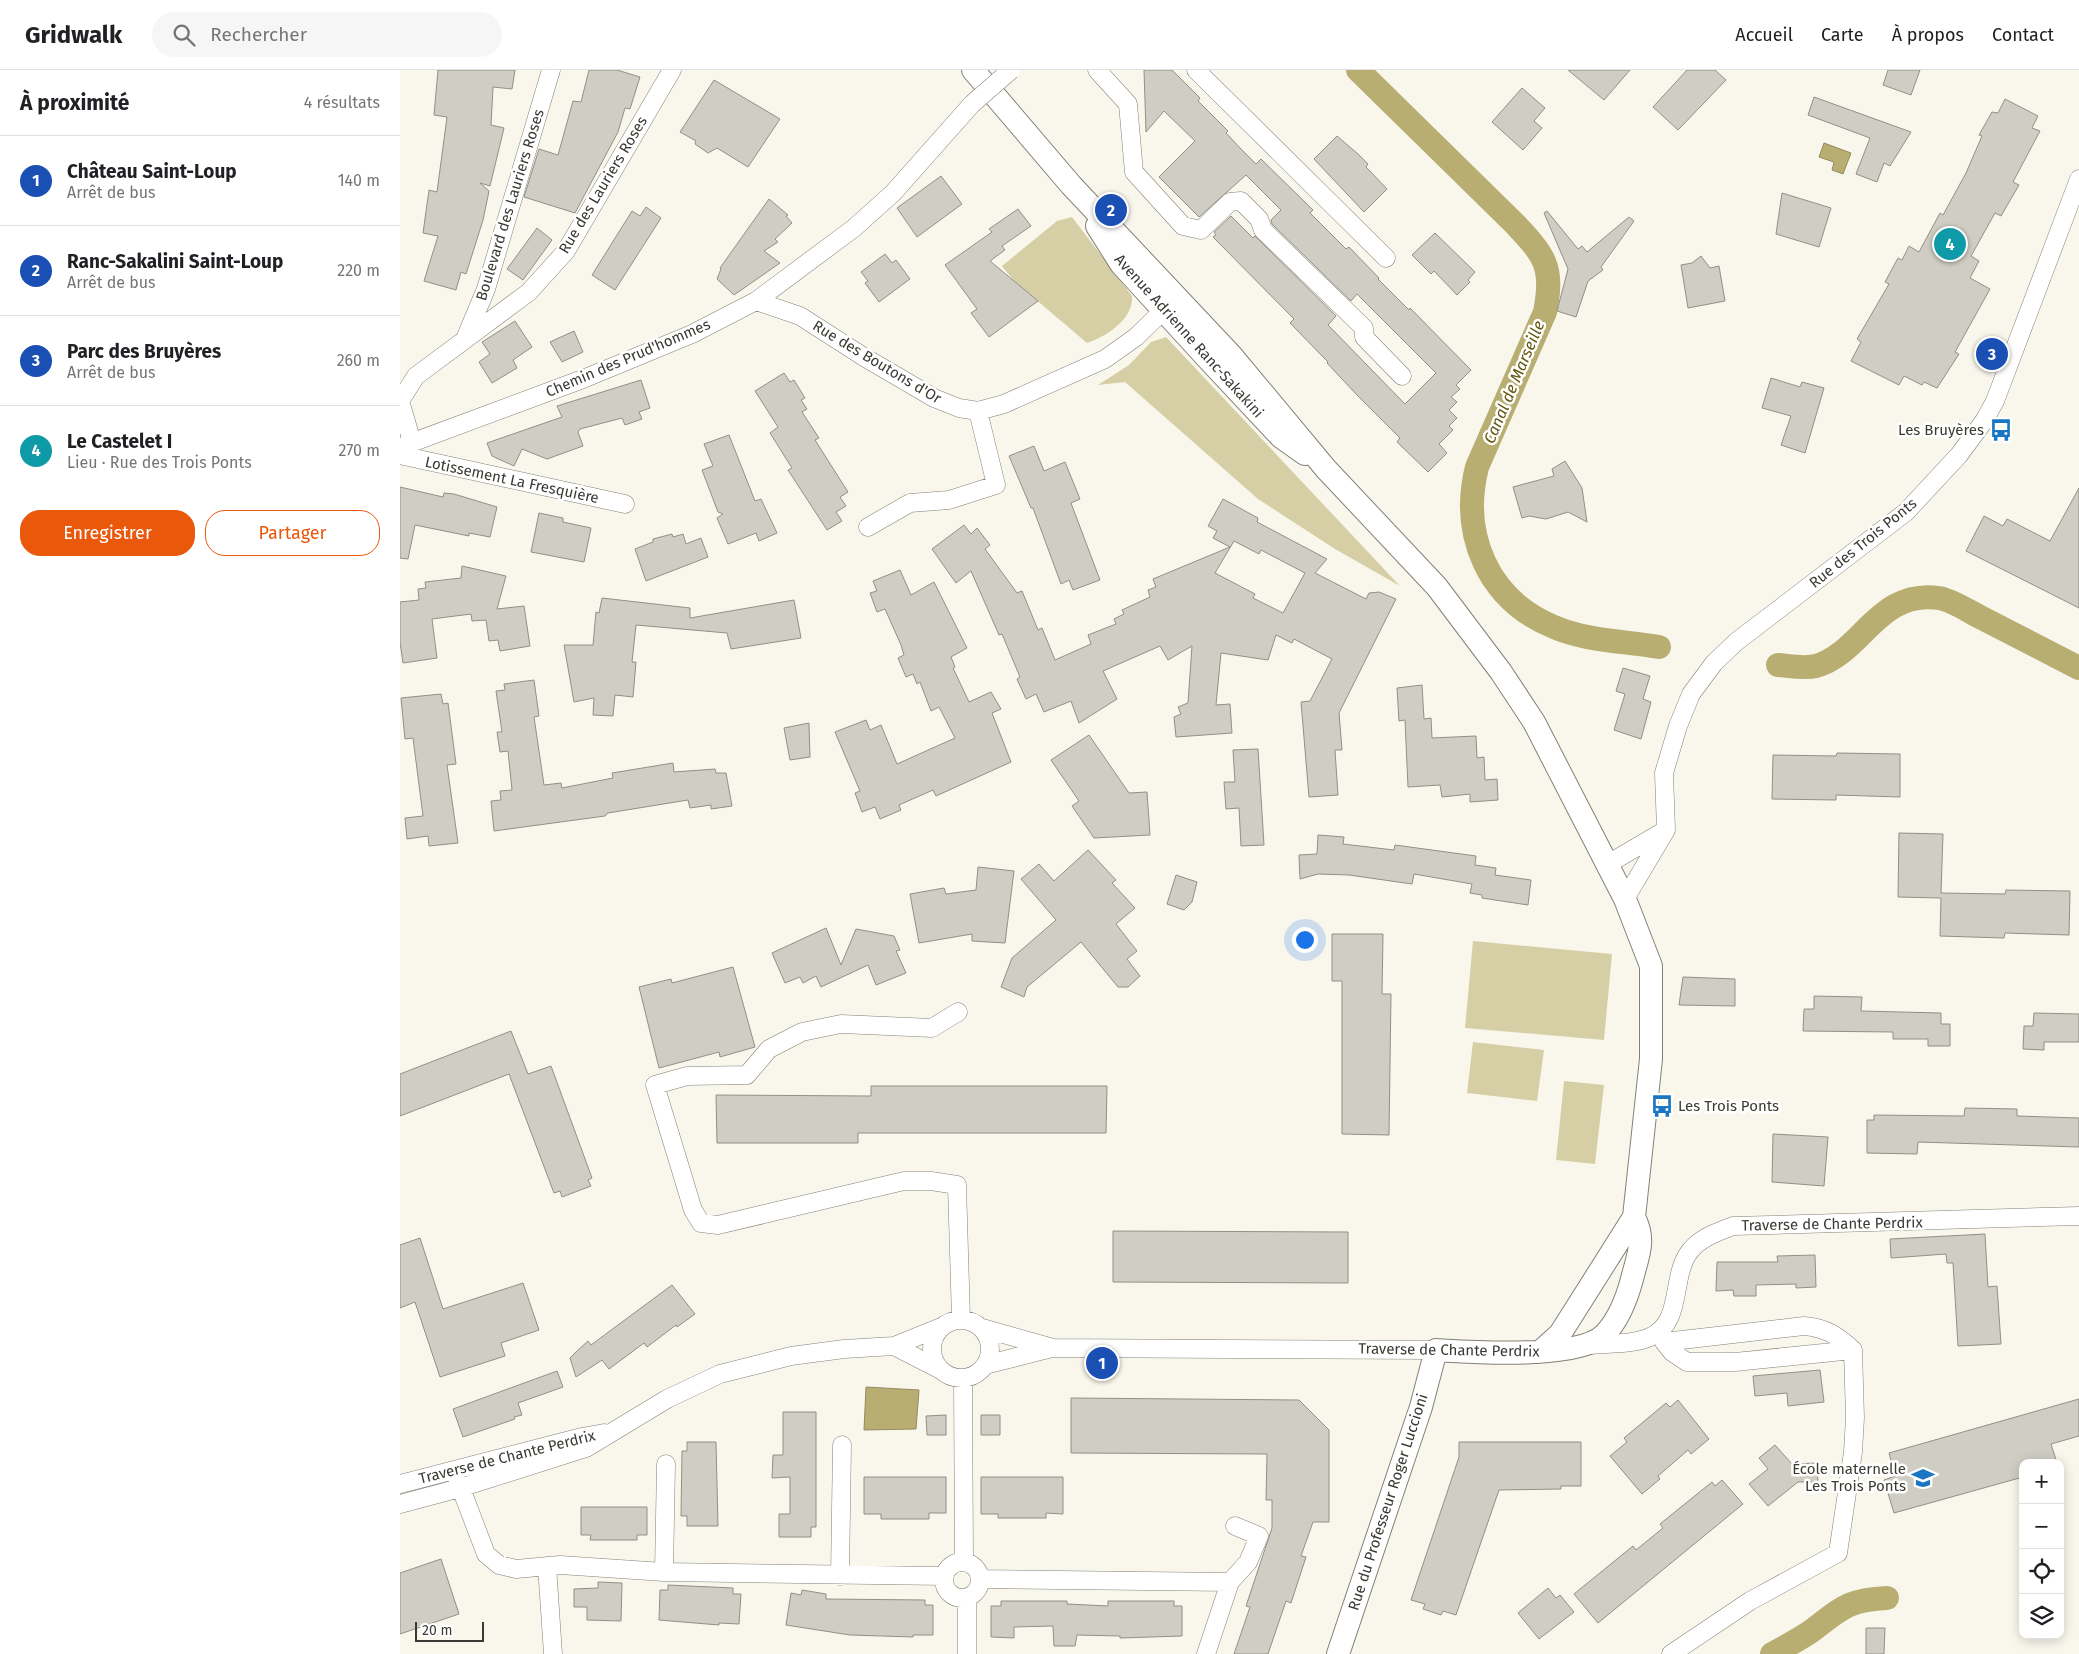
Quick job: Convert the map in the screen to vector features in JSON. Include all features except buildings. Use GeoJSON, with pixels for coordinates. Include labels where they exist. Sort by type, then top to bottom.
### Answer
{"type":"FeatureCollection","features":[{"type":"Feature","properties":{"kind":"street","name":"Boulevard des Lauriers Roses"},"geometry":{"type":"LineString","coordinates":[[465,339],[486,289],[551,70]]}},
{"type":"Feature","properties":{"kind":"street","name":"Rue des Lauriers Roses"},"geometry":{"type":"LineString","coordinates":[[404,448],[400,401],[416,376],[529,292],[566,252],[672,70]]}},
{"type":"Feature","properties":{"kind":"street","name":"Avenue Adrienne Ranc-Sakakini"},"geometry":{"type":"LineString","coordinates":[[973,70],[1171,303],[1281,437],[1326,469],[1437,587],[1501,672],[1534,722],[1608,864]]}},
{"type":"Feature","properties":{"kind":"street","name":"Chemin des Prud'hommes"},"geometry":{"type":"LineString","coordinates":[[404,448],[583,379],[692,334],[756,301],[854,228],[893,193],[972,104],[1011,70]]}},
{"type":"Feature","properties":{"kind":"street"},"geometry":{"type":"LineString","coordinates":[[1097,70],[1128,104],[1134,172],[1183,226],[1202,230],[1230,202],[1241,202],[1259,219],[1263,230],[1364,328],[1364,338],[1402,376]]}},
{"type":"Feature","properties":{"kind":"street"},"geometry":{"type":"LineString","coordinates":[[1196,70],[1386,258]]}},
{"type":"Feature","properties":{"kind":"street","name":"Rue des Trois Ponts"},"geometry":{"type":"LineString","coordinates":[[1666,830],[1664,773],[1678,726],[1691,694],[1714,664],[1736,642],[1906,512],[1959,455],[1984,421],[1995,401],[2079,179]]}},
{"type":"Feature","properties":{"kind":"street","name":"Rue des Trois Ponts"},"geometry":{"type":"LineString","coordinates":[[2068,209],[2079,194]]}},
{"type":"Feature","properties":{"kind":"street","name":"Rue des Boutons d'Or"},"geometry":{"type":"LineString","coordinates":[[756,301],[800,316],[864,357],[934,398],[959,408],[978,411],[1004,404],[1105,359],[1136,337],[1171,303]]}},
{"type":"Feature","properties":{"kind":"street"},"geometry":{"type":"LineString","coordinates":[[868,527],[910,503],[949,500],[996,485],[978,411]]}},
{"type":"Feature","properties":{"kind":"street","name":"Lotissement La Fresquière"},"geometry":{"type":"LineString","coordinates":[[404,448],[624,504]]}},
{"type":"Feature","properties":{"kind":"street"},"geometry":{"type":"LineString","coordinates":[[1540,1352],[1560,1334],[1634,1217],[1651,1059],[1652,966],[1625,899],[1608,864],[1666,830]]}},
{"type":"Feature","properties":{"kind":"street"},"geometry":{"type":"LineString","coordinates":[[1625,899],[1666,830]]}},
{"type":"Feature","properties":{"kind":"street"},"geometry":{"type":"LineString","coordinates":[[958,1012],[932,1028],[841,1024],[802,1032],[769,1049],[747,1075],[687,1076],[655,1085],[693,1210],[701,1222],[718,1225],[904,1181],[930,1181],[957,1185],[961,1320]]}},
{"type":"Feature","properties":{"kind":"street","name":"Traverse de Chante Perdrix"},"geometry":{"type":"LineString","coordinates":[[985,1365],[1053,1348],[1540,1352],[1636,1341],[1662,1336],[1669,1320],[1682,1266],[1690,1251],[1703,1239],[1733,1226],[2079,1216]]}},
{"type":"Feature","properties":{"kind":"street"},"geometry":{"type":"LineString","coordinates":[[1588,1345],[1605,1334],[1627,1298],[1640,1248],[1641,1230],[1634,1217]]}},
{"type":"Feature","properties":{"kind":"street"},"geometry":{"type":"LineString","coordinates":[[961,1320],[968,1320],[982,1328],[990,1346],[985,1365],[978,1373],[963,1378],[948,1375],[939,1368],[934,1362],[931,1347],[941,1327],[950,1322],[961,1320]]}},
{"type":"Feature","properties":{"kind":"street"},"geometry":{"type":"LineString","coordinates":[[1672,1654],[1750,1601],[1838,1553],[1853,1452],[1856,1418],[1853,1350],[1843,1340],[1822,1328],[1804,1326],[1662,1336],[1672,1352],[1687,1362],[1735,1362],[1853,1350]]}},
{"type":"Feature","properties":{"kind":"street","name":"Traverse de Chante Perdrix"},"geometry":{"type":"LineString","coordinates":[[400,1504],[460,1488],[586,1448],[667,1399],[720,1374],[791,1356],[844,1349],[894,1346],[941,1327]]}},
{"type":"Feature","properties":{"kind":"street","name":"Traverse de Chante Perdrix"},"geometry":{"type":"LineString","coordinates":[[982,1328],[1053,1348]]}},
{"type":"Feature","properties":{"kind":"street","name":"Traverse de Chante Perdrix"},"geometry":{"type":"LineString","coordinates":[[894,1346],[939,1368]]}},
{"type":"Feature","properties":{"kind":"street","name":"Rue du Professeur Roger Luccioni"},"geometry":{"type":"LineString","coordinates":[[1338,1654],[1421,1407],[1436,1350]]}},
{"type":"Feature","properties":{"kind":"street"},"geometry":{"type":"LineString","coordinates":[[963,1378],[964,1561]]}},
{"type":"Feature","properties":{"kind":"street","name":"Traverse de Chante Perdrix"},"geometry":{"type":"LineString","coordinates":[[400,1484],[582,1436],[615,1432]]}},
{"type":"Feature","properties":{"kind":"street"},"geometry":{"type":"LineString","coordinates":[[840,1576],[842,1445]]}},
{"type":"Feature","properties":{"kind":"street"},"geometry":{"type":"LineString","coordinates":[[664,1572],[666,1464]]}},
{"type":"Feature","properties":{"kind":"street"},"geometry":{"type":"LineString","coordinates":[[454,1470],[486,1554],[498,1565],[516,1569],[547,1566],[664,1572],[944,1576]]}},
{"type":"Feature","properties":{"kind":"street"},"geometry":{"type":"LineString","coordinates":[[1206,1654],[1230,1582],[1248,1562],[1259,1536],[1235,1526]]}},
{"type":"Feature","properties":{"kind":"street"},"geometry":{"type":"LineString","coordinates":[[964,1561],[978,1570],[980,1579],[976,1591],[967,1597],[961,1598],[950,1593],[946,1588],[944,1576],[952,1564],[964,1561]]}},
{"type":"Feature","properties":{"kind":"street"},"geometry":{"type":"LineString","coordinates":[[547,1566],[553,1654]]}},
{"type":"Feature","properties":{"kind":"street"},"geometry":{"type":"LineString","coordinates":[[980,1579],[1230,1582]]}},
{"type":"Feature","properties":{"kind":"street"},"geometry":{"type":"LineString","coordinates":[[967,1597],[967,1654]]}},
{"type":"Feature","properties":{"kind":"shaded area"},"geometry":{"type":"Polygon","coordinates":[[[1824,143],[1851,153],[1843,174],[1832,170],[1834,162],[1819,157],[1824,143]]]}},
{"type":"Feature","properties":{"kind":"shaded area"},"geometry":{"type":"Polygon","coordinates":[[[1072,217],[1132,296],[1131,304],[1124,319],[1110,332],[1087,343],[1014,281],[1002,266],[1057,221],[1072,217]]]}},
{"type":"Feature","properties":{"kind":"shaded area"},"geometry":{"type":"Polygon","coordinates":[[[1166,337],[1400,586],[1335,549],[1258,499],[1125,382],[1098,385],[1129,365],[1151,342],[1166,337]]]}},
{"type":"Feature","properties":{"kind":"shaded area"},"geometry":{"type":"Polygon","coordinates":[[[1473,941],[1612,954],[1604,1040],[1465,1028],[1473,941]]]}},
{"type":"Feature","properties":{"kind":"shaded area"},"geometry":{"type":"Polygon","coordinates":[[[1473,1042],[1544,1050],[1537,1101],[1467,1093],[1473,1042]]]}},
{"type":"Feature","properties":{"kind":"shaded area"},"geometry":{"type":"Polygon","coordinates":[[[1564,1081],[1604,1085],[1595,1164],[1556,1160],[1564,1081]]]}},
{"type":"Feature","properties":{"kind":"shaded area"},"geometry":{"type":"Polygon","coordinates":[[[866,1387],[919,1390],[916,1429],[864,1430],[866,1387]]]}},
{"type":"Feature","properties":{"kind":"waterway","name":"Canal de Marseille"},"geometry":{"type":"LineString","coordinates":[[1358,70],[1515,224],[1534,245],[1545,263],[1548,284],[1545,312],[1477,467],[1473,492],[1473,517],[1476,540],[1484,562],[1496,582],[1512,600],[1531,615],[1554,627],[1592,638],[1659,647]]}},
{"type":"Feature","properties":{"kind":"waterway","name":"Canal de Marseille"},"geometry":{"type":"LineString","coordinates":[[1778,665],[1816,666],[1832,659],[1846,649],[1885,612],[1901,603],[1918,598],[1939,598],[1955,603],[2079,668]]}},
{"type":"Feature","properties":{"kind":"waterway","name":"Canal de Marseille"},"geometry":{"type":"LineString","coordinates":[[1772,1654],[1805,1635],[1845,1607],[1862,1601],[1887,1598]]}},
{"type":"Feature","properties":{"kind":"place","name":"Ranc-Sakalini Saint-Loup"},"geometry":{"type":"Point","coordinates":[1111,210]}},
{"type":"Feature","properties":{"kind":"place","name":"Le Castelet I"},"geometry":{"type":"Point","coordinates":[1950,244]}},
{"type":"Feature","properties":{"kind":"place","name":"Parc des Bruyères"},"geometry":{"type":"Point","coordinates":[1992,354]}},
{"type":"Feature","properties":{"kind":"place","name":"Les Bruyères"},"geometry":{"type":"Point","coordinates":[2001,430]}},
{"type":"Feature","properties":{"kind":"place","name":"Les Trois Ponts"},"geometry":{"type":"Point","coordinates":[1662,1106]}},
{"type":"Feature","properties":{"kind":"place","name":"Château Saint-Loup"},"geometry":{"type":"Point","coordinates":[1102,1363]}},
{"type":"Feature","properties":{"kind":"place","name":"École maternelle Les Trois Ponts"},"geometry":{"type":"Point","coordinates":[1923,1478]}}]}
